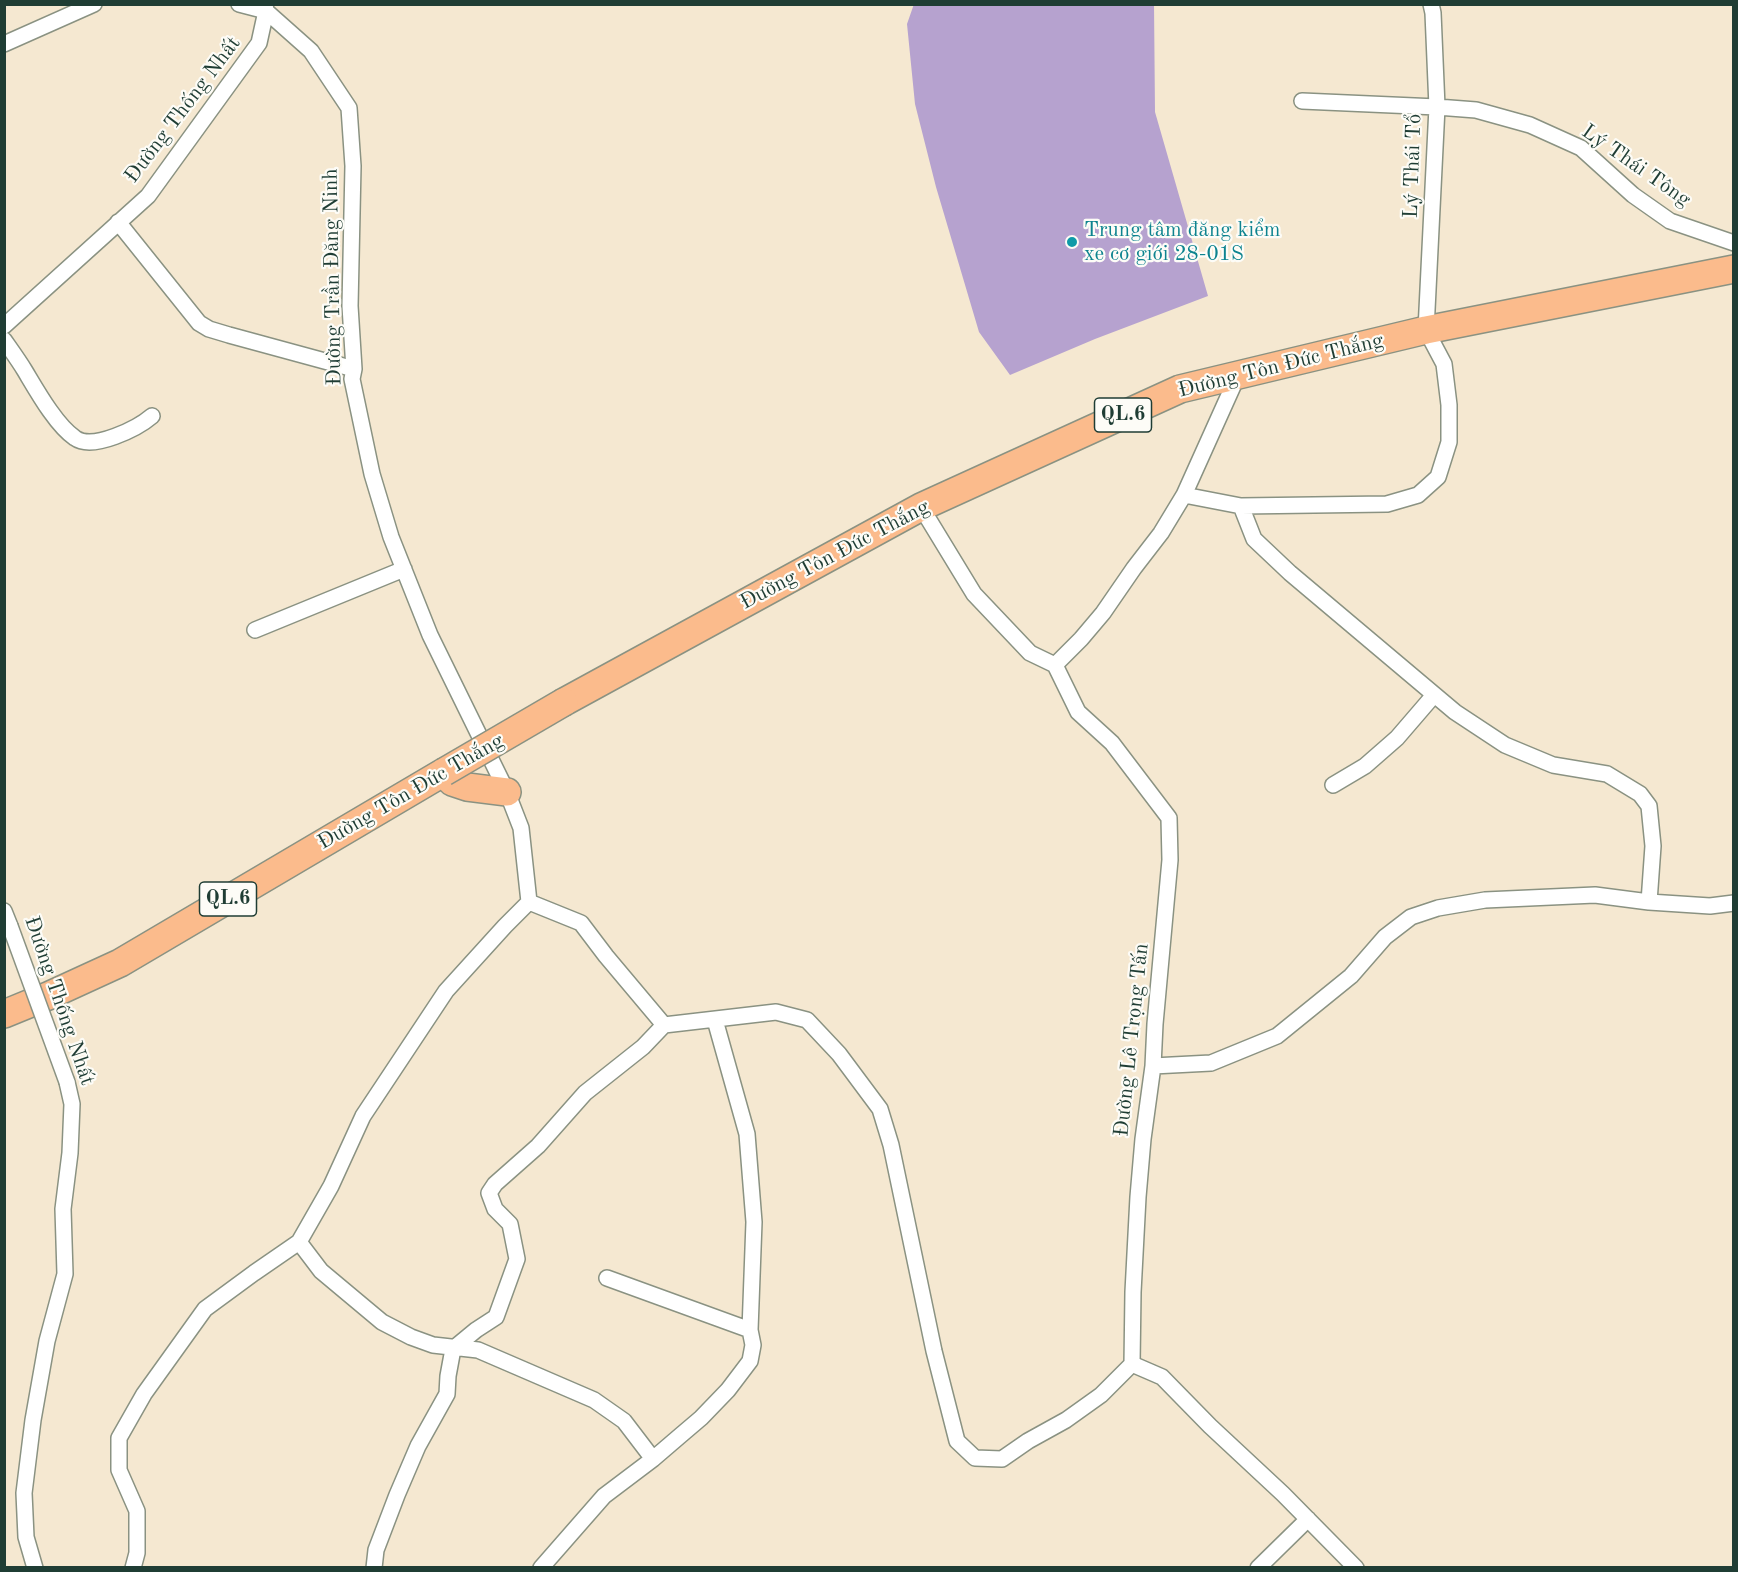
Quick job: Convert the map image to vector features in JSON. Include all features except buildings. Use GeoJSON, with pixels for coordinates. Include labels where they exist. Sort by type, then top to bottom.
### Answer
{"type":"FeatureCollection","features":[{"type":"Feature","properties":{"kind":"highway","name":"Đường Tôn Đức Thắng"},"geometry":{"type":"LineString","coordinates":[[4,1014],[120,963],[564,702],[921,507],[1180,389],[1426,330],[1734,269]]}},
{"type":"Feature","properties":{"kind":"highway"},"geometry":{"type":"LineString","coordinates":[[444,772],[452,782],[467,787],[507,792]]}},
{"type":"Feature","properties":{"kind":"street"},"geometry":{"type":"LineString","coordinates":[[4,44],[94,4]]}},
{"type":"Feature","properties":{"kind":"street","name":"Đường Trần Đăng Ninh"},"geometry":{"type":"LineString","coordinates":[[239,4],[265,8],[311,51],[349,108],[353,166],[350,306],[354,369],[352,379],[372,474],[391,537],[430,634],[507,792],[521,828],[529,902]]}},
{"type":"Feature","properties":{"kind":"street","name":"Lý Thái Tổ"},"geometry":{"type":"LineString","coordinates":[[1426,330],[1437,107],[1431,4]]}},
{"type":"Feature","properties":{"kind":"street","name":"Đường Thống Nhất"},"geometry":{"type":"LineString","coordinates":[[4,326],[148,196],[259,43],[265,8]]}},
{"type":"Feature","properties":{"kind":"street","name":"Lý Thái Tông"},"geometry":{"type":"LineString","coordinates":[[1302,101],[1476,110],[1530,125],[1581,148],[1633,195],[1670,221],[1734,243]]}},
{"type":"Feature","properties":{"kind":"street"},"geometry":{"type":"LineString","coordinates":[[118,222],[199,323],[209,329],[229,335],[354,369]]}},
{"type":"Feature","properties":{"kind":"street"},"geometry":{"type":"LineString","coordinates":[[1184,495],[1241,506],[1387,504],[1418,495],[1438,477],[1449,442],[1449,405],[1444,364],[1426,330]]}},
{"type":"Feature","properties":{"kind":"street"},"geometry":{"type":"LineString","coordinates":[[4,340],[40,398],[77,440],[89,442],[103,440],[134,429],[152,416]]}},
{"type":"Feature","properties":{"kind":"street"},"geometry":{"type":"LineString","coordinates":[[921,507],[974,594],[1030,653],[1055,665],[1103,613],[1161,533],[1184,495],[1238,375]]}},
{"type":"Feature","properties":{"kind":"street"},"geometry":{"type":"LineString","coordinates":[[1241,506],[1254,539],[1290,573],[1455,712],[1505,745],[1553,765],[1607,774],[1640,794],[1650,806],[1653,846],[1649,902]]}},
{"type":"Feature","properties":{"kind":"street"},"geometry":{"type":"LineString","coordinates":[[255,630],[404,569]]}},
{"type":"Feature","properties":{"kind":"street","name":"Đường Lê Trọng Tấn"},"geometry":{"type":"LineString","coordinates":[[1055,665],[1078,712],[1112,743],[1169,818],[1170,860],[1153,1066],[1138,1197],[1132,1364]]}},
{"type":"Feature","properties":{"kind":"street"},"geometry":{"type":"LineString","coordinates":[[1333,786],[1365,766],[1397,738],[1434,695]]}},
{"type":"Feature","properties":{"kind":"street"},"geometry":{"type":"LineString","coordinates":[[1153,1066],[1211,1063],[1276,1036],[1351,976],[1384,937],[1411,917],[1438,908],[1485,900],[1595,895],[1649,902],[1710,906],[1734,903]]}},
{"type":"Feature","properties":{"kind":"street"},"geometry":{"type":"LineString","coordinates":[[133,1568],[137,1553],[137,1511],[119,1470],[119,1438],[144,1394],[205,1309],[298,1242],[331,1186],[363,1116],[446,991],[505,926],[529,902],[581,923],[664,1025]]}},
{"type":"Feature","properties":{"kind":"street","name":"Đường Thống Nhất"},"geometry":{"type":"LineString","coordinates":[[7,918],[67,1082],[72,1104],[70,1153],[63,1209],[65,1274],[47,1341],[33,1420],[24,1493],[26,1537],[35,1568]]}},
{"type":"Feature","properties":{"kind":"street"},"geometry":{"type":"LineString","coordinates":[[374,1568],[376,1550],[397,1495],[418,1446],[447,1394],[453,1349],[496,1317],[517,1259],[510,1224],[495,1209],[489,1193],[495,1184],[538,1146],[585,1093],[643,1047],[664,1025],[776,1012],[807,1020],[839,1054],[880,1109],[891,1145],[934,1351],[957,1441],[975,1458],[1002,1459],[1028,1441],[1066,1420],[1101,1395],[1132,1364],[1162,1377],[1356,1568]]}},
{"type":"Feature","properties":{"kind":"street"},"geometry":{"type":"LineString","coordinates":[[542,1568],[604,1496],[653,1459],[701,1418],[728,1390],[750,1361],[753,1345],[750,1330],[754,1222],[747,1134],[715,1020]]}},
{"type":"Feature","properties":{"kind":"street"},"geometry":{"type":"LineString","coordinates":[[298,1242],[321,1270],[382,1322],[411,1338],[433,1346],[477,1350],[594,1400],[624,1421],[653,1459]]}},
{"type":"Feature","properties":{"kind":"street"},"geometry":{"type":"LineString","coordinates":[[607,1278],[750,1330]]}},
{"type":"Feature","properties":{"kind":"street"},"geometry":{"type":"LineString","coordinates":[[1258,1568],[1308,1519]]}},
{"type":"Feature","properties":{"kind":"place","name":"Trung tâm đăng kiểm xe cơ giới 28-01S"},"geometry":{"type":"Point","coordinates":[1072,242]}}]}
